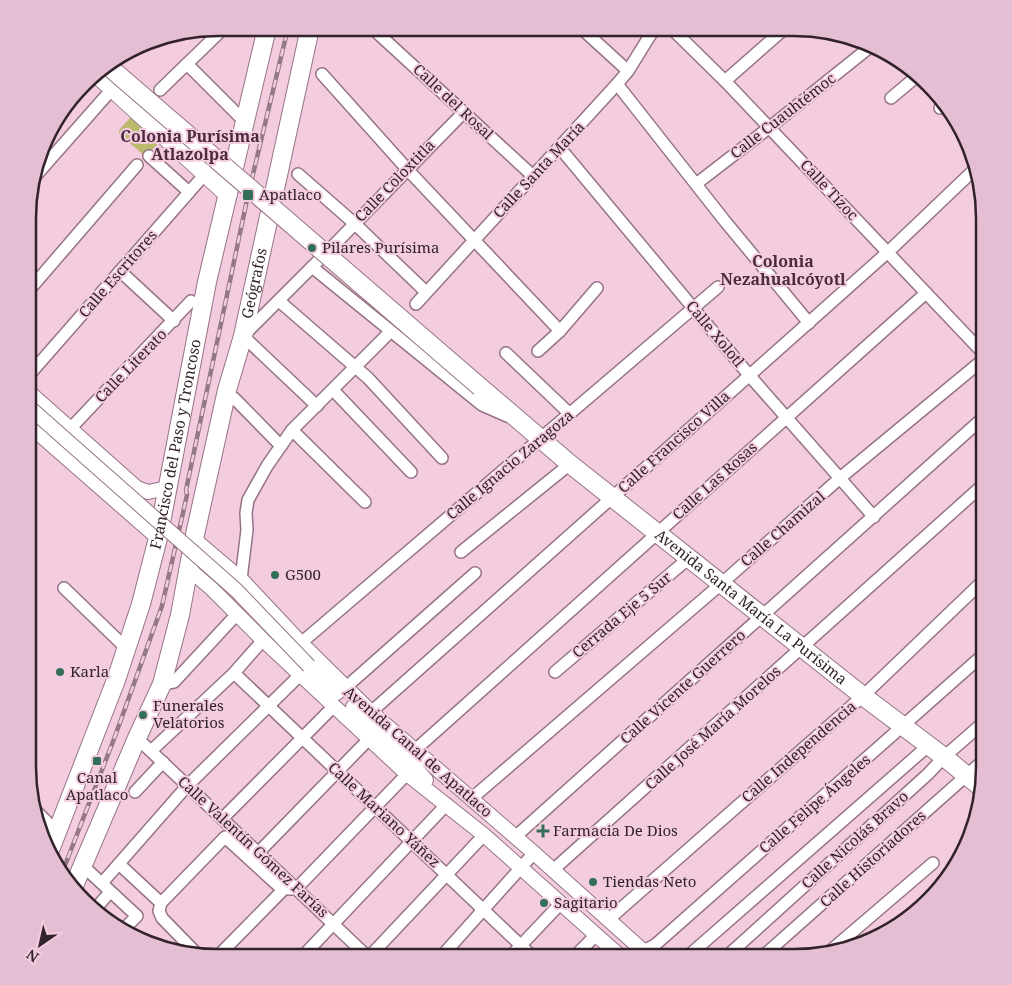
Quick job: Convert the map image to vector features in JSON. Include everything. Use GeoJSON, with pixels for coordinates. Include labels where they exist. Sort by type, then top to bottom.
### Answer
{"type":"FeatureCollection","features":[{"type":"Feature","properties":{"kind":"main road","name":"Francisco del Paso y Troncoso"},"geometry":{"type":"LineString","coordinates":[[53,842],[127,649],[141,604],[158,538],[202,309],[244,120],[265,36]]}},
{"type":"Feature","properties":{"kind":"main road","name":"Geógrafos"},"geometry":{"type":"LineString","coordinates":[[194,539],[227,390],[243,336],[308,36]]}},
{"type":"Feature","properties":{"kind":"main road","name":"Avenida Santa María La Purísima"},"geometry":{"type":"LineString","coordinates":[[113,70],[570,464],[975,782]]}},
{"type":"Feature","properties":{"kind":"main road"},"geometry":{"type":"LineString","coordinates":[[102,79],[228,194]]}},
{"type":"Feature","properties":{"kind":"main road"},"geometry":{"type":"LineString","coordinates":[[76,880],[162,684],[190,570],[194,539]]}},
{"type":"Feature","properties":{"kind":"street"},"geometry":{"type":"LineString","coordinates":[[160,90],[215,36]]}},
{"type":"Feature","properties":{"kind":"street","name":"Calle del Rosal"},"geometry":{"type":"LineString","coordinates":[[381,36],[533,176]]}},
{"type":"Feature","properties":{"kind":"street"},"geometry":{"type":"LineString","coordinates":[[590,36],[628,71]]}},
{"type":"Feature","properties":{"kind":"street","name":"Calle Santa María"},"geometry":{"type":"LineString","coordinates":[[416,304],[617,84],[628,71],[650,36]]}},
{"type":"Feature","properties":{"kind":"street","name":"Calle Tízoc"},"geometry":{"type":"LineString","coordinates":[[679,36],[770,127],[976,346]]}},
{"type":"Feature","properties":{"kind":"street"},"geometry":{"type":"LineString","coordinates":[[725,81],[776,36]]}},
{"type":"Feature","properties":{"kind":"street","name":"Calle Cuauhtémoc"},"geometry":{"type":"LineString","coordinates":[[696,184],[865,51]]}},
{"type":"Feature","properties":{"kind":"street"},"geometry":{"type":"LineString","coordinates":[[187,64],[244,120]]}},
{"type":"Feature","properties":{"kind":"street"},"geometry":{"type":"LineString","coordinates":[[322,74],[407,169],[560,331]]}},
{"type":"Feature","properties":{"kind":"street"},"geometry":{"type":"LineString","coordinates":[[891,98],[912,80]]}},
{"type":"Feature","properties":{"kind":"street"},"geometry":{"type":"LineString","coordinates":[[617,84],[809,323]]}},
{"type":"Feature","properties":{"kind":"street"},"geometry":{"type":"LineString","coordinates":[[44,166],[113,88]]}},
{"type":"Feature","properties":{"kind":"street","name":"Calle Coloxtitla"},"geometry":{"type":"LineString","coordinates":[[243,336],[464,112]]}},
{"type":"Feature","properties":{"kind":"street","name":"Calle Xolotl"},"geometry":{"type":"LineString","coordinates":[[560,148],[749,375],[874,517]]}},
{"type":"Feature","properties":{"kind":"street"},"geometry":{"type":"LineString","coordinates":[[149,156],[189,192]]}},
{"type":"Feature","properties":{"kind":"street"},"geometry":{"type":"LineString","coordinates":[[36,281],[137,165]]}},
{"type":"Feature","properties":{"kind":"street","name":"Calle Escritores"},"geometry":{"type":"LineString","coordinates":[[36,367],[205,174]]}},
{"type":"Feature","properties":{"kind":"street"},"geometry":{"type":"LineString","coordinates":[[298,174],[354,223],[426,292]]}},
{"type":"Feature","properties":{"kind":"street","name":"Calle Francisco Villa"},"geometry":{"type":"LineString","coordinates":[[368,715],[888,252],[970,174]]}},
{"type":"Feature","properties":{"kind":"street","name":"Avenida Santa María La Purísima"},"geometry":{"type":"LineString","coordinates":[[312,267],[482,405],[522,423]]}},
{"type":"Feature","properties":{"kind":"street"},"geometry":{"type":"LineString","coordinates":[[120,272],[174,321]]}},
{"type":"Feature","properties":{"kind":"street","name":"Calle Ignacio Zaragoza"},"geometry":{"type":"LineString","coordinates":[[302,643],[718,287]]}},
{"type":"Feature","properties":{"kind":"street"},"geometry":{"type":"LineString","coordinates":[[538,351],[560,331],[597,288]]}},
{"type":"Feature","properties":{"kind":"street","name":"Calle Las Rosas"},"geometry":{"type":"LineString","coordinates":[[415,750],[926,293]]}},
{"type":"Feature","properties":{"kind":"street","name":"Calle Literato"},"geometry":{"type":"LineString","coordinates":[[70,429],[191,301]]}},
{"type":"Feature","properties":{"kind":"street"},"geometry":{"type":"LineString","coordinates":[[279,301],[356,367],[442,458]]}},
{"type":"Feature","properties":{"kind":"street"},"geometry":{"type":"LineString","coordinates":[[212,589],[212,580],[216,575],[226,572],[237,576],[247,530],[246,513],[248,500],[267,466],[292,430],[390,332]]}},
{"type":"Feature","properties":{"kind":"street"},"geometry":{"type":"LineString","coordinates":[[243,336],[317,406]]}},
{"type":"Feature","properties":{"kind":"street"},"geometry":{"type":"LineString","coordinates":[[506,353],[570,414]]}},
{"type":"Feature","properties":{"kind":"street","name":"Calle Chamizal"},"geometry":{"type":"LineString","coordinates":[[471,799],[721,584],[840,478],[976,366]]}},
{"type":"Feature","properties":{"kind":"street"},"geometry":{"type":"LineString","coordinates":[[333,390],[412,472]]}},
{"type":"Feature","properties":{"kind":"street"},"geometry":{"type":"LineString","coordinates":[[36,398],[137,488],[148,492],[167,488]]}},
{"type":"Feature","properties":{"kind":"street"},"geometry":{"type":"LineString","coordinates":[[234,398],[281,446]]}},
{"type":"Feature","properties":{"kind":"street"},"geometry":{"type":"LineString","coordinates":[[36,413],[236,590],[304,670],[368,715],[373,722],[421,762],[439,771]]}},
{"type":"Feature","properties":{"kind":"street","name":"Calle Vicente Guerrero"},"geometry":{"type":"LineString","coordinates":[[515,836],[976,424]]}},
{"type":"Feature","properties":{"kind":"street"},"geometry":{"type":"LineString","coordinates":[[292,430],[365,502]]}},
{"type":"Feature","properties":{"kind":"street"},"geometry":{"type":"LineString","coordinates":[[36,432],[158,538]]}},
{"type":"Feature","properties":{"kind":"street"},"geometry":{"type":"LineString","coordinates":[[461,552],[570,464]]}},
{"type":"Feature","properties":{"kind":"street"},"geometry":{"type":"LineString","coordinates":[[109,495],[120,490],[123,484],[122,475]]}},
{"type":"Feature","properties":{"kind":"street","name":"Calle José María Morelos"},"geometry":{"type":"LineString","coordinates":[[553,870],[976,491]]}},
{"type":"Feature","properties":{"kind":"street","name":"Avenida Canal de Apatlaco"},"geometry":{"type":"LineString","coordinates":[[194,539],[237,576],[345,688],[368,715],[415,750],[642,949]]}},
{"type":"Feature","properties":{"kind":"street","name":"Cerrada Eje 5 Sur"},"geometry":{"type":"LineString","coordinates":[[555,672],[690,558]]}},
{"type":"Feature","properties":{"kind":"street","name":"Avenida Canal de Apatlaco"},"geometry":{"type":"LineString","coordinates":[[190,570],[264,640],[304,670],[334,706],[406,774],[447,804],[484,835],[612,949]]}},
{"type":"Feature","properties":{"kind":"street"},"geometry":{"type":"LineString","coordinates":[[345,688],[475,573]]}},
{"type":"Feature","properties":{"kind":"street"},"geometry":{"type":"LineString","coordinates":[[64,588],[127,649]]}},
{"type":"Feature","properties":{"kind":"street","name":"Calle Independencia"},"geometry":{"type":"LineString","coordinates":[[609,919],[863,696],[976,588]]}},
{"type":"Feature","properties":{"kind":"street"},"geometry":{"type":"LineString","coordinates":[[162,684],[174,682],[237,614]]}},
{"type":"Feature","properties":{"kind":"street"},"geometry":{"type":"LineString","coordinates":[[151,751],[234,673],[264,640]]}},
{"type":"Feature","properties":{"kind":"street","name":"Calle Felipe Ángeles"},"geometry":{"type":"LineString","coordinates":[[651,949],[976,661]]}},
{"type":"Feature","properties":{"kind":"street"},"geometry":{"type":"LineString","coordinates":[[102,883],[187,786],[304,670]]}},
{"type":"Feature","properties":{"kind":"street","name":"Calle Mariano Yáñez"},"geometry":{"type":"LineString","coordinates":[[234,673],[374,808],[525,949]]}},
{"type":"Feature","properties":{"kind":"street"},"geometry":{"type":"LineString","coordinates":[[222,820],[334,706]]}},
{"type":"Feature","properties":{"kind":"street"},"geometry":{"type":"LineString","coordinates":[[368,715],[370,727],[415,768],[426,780],[430,791]]}},
{"type":"Feature","properties":{"kind":"street","name":"Calle Nicolás Bravo"},"geometry":{"type":"LineString","coordinates":[[735,949],[976,729]]}},
{"type":"Feature","properties":{"kind":"street","name":"Calle Valentín Gómez Farías"},"geometry":{"type":"LineString","coordinates":[[137,738],[361,949]]}},
{"type":"Feature","properties":{"kind":"street"},"geometry":{"type":"LineString","coordinates":[[258,853],[369,739]]}},
{"type":"Feature","properties":{"kind":"street"},"geometry":{"type":"LineString","coordinates":[[695,949],[928,746]]}},
{"type":"Feature","properties":{"kind":"street"},"geometry":{"type":"LineString","coordinates":[[135,792],[163,762]]}},
{"type":"Feature","properties":{"kind":"street","name":"Calle Historiadores"},"geometry":{"type":"LineString","coordinates":[[771,949],[976,767]]}},
{"type":"Feature","properties":{"kind":"street"},"geometry":{"type":"LineString","coordinates":[[225,949],[282,890],[296,889],[406,774]]}},
{"type":"Feature","properties":{"kind":"street"},"geometry":{"type":"LineString","coordinates":[[309,949],[447,804]]}},
{"type":"Feature","properties":{"kind":"street"},"geometry":{"type":"LineString","coordinates":[[44,819],[56,831]]}},
{"type":"Feature","properties":{"kind":"street"},"geometry":{"type":"LineString","coordinates":[[376,949],[484,835]]}},
{"type":"Feature","properties":{"kind":"street","name":"Calle Valentín Gómez Farías"},"geometry":{"type":"LineString","coordinates":[[161,903],[225,837],[282,890]]}},
{"type":"Feature","properties":{"kind":"street"},"geometry":{"type":"LineString","coordinates":[[448,949],[534,853]]}},
{"type":"Feature","properties":{"kind":"street"},"geometry":{"type":"LineString","coordinates":[[839,943],[933,863]]}},
{"type":"Feature","properties":{"kind":"street"},"geometry":{"type":"LineString","coordinates":[[119,864],[161,903],[160,911],[162,918],[189,946]]}},
{"type":"Feature","properties":{"kind":"street"},"geometry":{"type":"LineString","coordinates":[[82,865],[137,916],[128,925]]}},
{"type":"Feature","properties":{"kind":"street"},"geometry":{"type":"LineString","coordinates":[[99,904],[110,892]]}},
{"type":"Feature","properties":{"kind":"street"},"geometry":{"type":"LineString","coordinates":[[517,949],[561,903]]}},
{"type":"Feature","properties":{"kind":"street"},"geometry":{"type":"LineString","coordinates":[[582,949],[596,935]]}},
{"type":"Feature","properties":{"kind":"street"},"geometry":{"type":"LineString","coordinates":[[179,944],[183,940]]}},
{"type":"Feature","properties":{"kind":"shaded area"},"geometry":{"type":"Polygon","coordinates":[[[130,118],[133,118],[157,142],[157,145],[145,156],[119,134],[119,130],[130,118]]]}},
{"type":"Feature","properties":{"kind":"railway"},"geometry":{"type":"LineString","coordinates":[[65,865],[114,739],[162,606],[187,495],[186,490],[248,195],[286,36]]}},
{"type":"Feature","properties":{"kind":"place","name":"Apatlaco"},"geometry":{"type":"Point","coordinates":[248,195]}},
{"type":"Feature","properties":{"kind":"place","name":"Pilares Purísima"},"geometry":{"type":"Point","coordinates":[312,248]}},
{"type":"Feature","properties":{"kind":"place","name":"G500"},"geometry":{"type":"Point","coordinates":[275,575]}},
{"type":"Feature","properties":{"kind":"place","name":"Karla"},"geometry":{"type":"Point","coordinates":[60,672]}},
{"type":"Feature","properties":{"kind":"place","name":"Funerales Velatorios"},"geometry":{"type":"Point","coordinates":[143,715]}},
{"type":"Feature","properties":{"kind":"place","name":"Canal Apatlaco"},"geometry":{"type":"Point","coordinates":[97,761]}},
{"type":"Feature","properties":{"kind":"place","name":"Farmacia De Dios"},"geometry":{"type":"Point","coordinates":[543,831]}},
{"type":"Feature","properties":{"kind":"place","name":"Tiendas Neto"},"geometry":{"type":"Point","coordinates":[593,882]}},
{"type":"Feature","properties":{"kind":"place","name":"Sagitario"},"geometry":{"type":"Point","coordinates":[544,903]}},
{"type":"Feature","properties":{"kind":"district","name":"Colonia Purísima Atlazolpa"},"geometry":{"type":"Point","coordinates":[190,145]}},
{"type":"Feature","properties":{"kind":"district","name":"Colonia Nezahualcóyotl"},"geometry":{"type":"Point","coordinates":[783,270]}}]}
